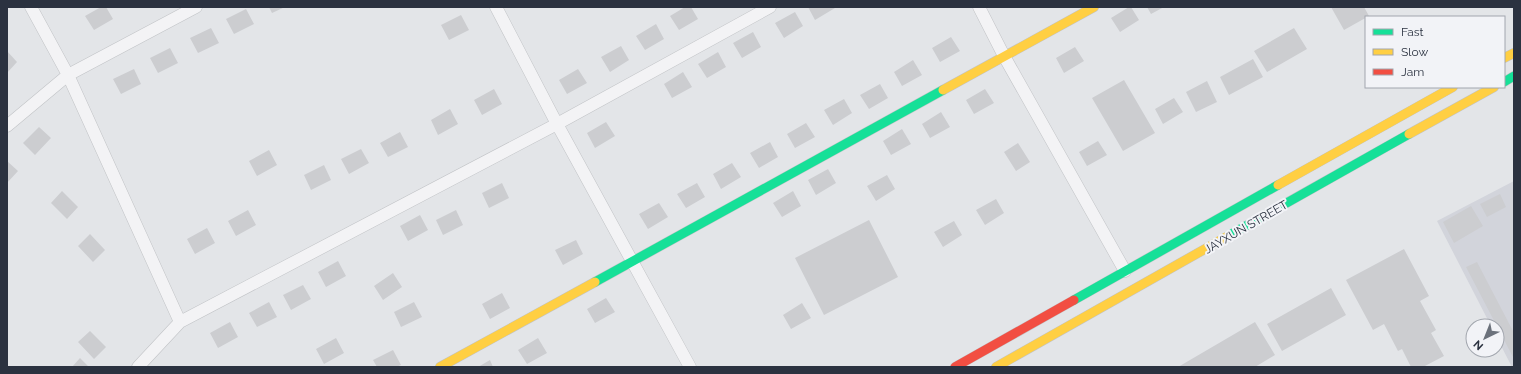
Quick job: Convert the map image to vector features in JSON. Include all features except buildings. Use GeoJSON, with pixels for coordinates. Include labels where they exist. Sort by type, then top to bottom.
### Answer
{"type":"FeatureCollection","features":[{"type":"Feature","properties":{"kind":"main road"},"geometry":{"type":"LineString","coordinates":[[440,367],[1094,7]]}},
{"type":"Feature","properties":{"kind":"main road"},"geometry":{"type":"LineString","coordinates":[[1505,57],[1514,52]]}},
{"type":"Feature","properties":{"kind":"main road"},"geometry":{"type":"LineString","coordinates":[[1505,81],[1514,76]]}},
{"type":"Feature","properties":{"kind":"main road","name":"JAYXUN STREET"},"geometry":{"type":"LineString","coordinates":[[955,367],[1451,88]]}},
{"type":"Feature","properties":{"kind":"main road","name":"JAYXUN STREET"},"geometry":{"type":"LineString","coordinates":[[996,367],[1130,294],[1492,88]]}},
{"type":"Feature","properties":{"kind":"street"},"geometry":{"type":"LineString","coordinates":[[31,7],[68,75],[180,322]]}},
{"type":"Feature","properties":{"kind":"street"},"geometry":{"type":"LineString","coordinates":[[7,126],[68,75],[196,7]]}},
{"type":"Feature","properties":{"kind":"street"},"geometry":{"type":"LineString","coordinates":[[496,7],[557,124],[690,367]]}},
{"type":"Feature","properties":{"kind":"street"},"geometry":{"type":"LineString","coordinates":[[138,367],[180,322],[557,124],[770,7]]}},
{"type":"Feature","properties":{"kind":"street"},"geometry":{"type":"LineString","coordinates":[[980,7],[1004,56],[1125,271]]}},
{"type":"Feature","properties":{"kind":"shaded area"},"geometry":{"type":"Polygon","coordinates":[[[1514,181],[1514,367],[1512,367],[1505,353],[1505,318],[1487,318],[1437,221],[1514,181]]]}},
{"type":"Feature","properties":{"kind":"traffic: fast"},"geometry":{"type":"LineString","coordinates":[[1505,81],[1514,76]]}},
{"type":"Feature","properties":{"kind":"traffic: fast"},"geometry":{"type":"LineString","coordinates":[[595,282],[943,90]]}},
{"type":"Feature","properties":{"kind":"traffic: fast"},"geometry":{"type":"LineString","coordinates":[[1228,236],[1409,134]]}},
{"type":"Feature","properties":{"kind":"traffic: fast"},"geometry":{"type":"LineString","coordinates":[[1074,300],[1278,185]]}},
{"type":"Feature","properties":{"kind":"traffic: slow"},"geometry":{"type":"LineString","coordinates":[[943,90],[1094,7]]}},
{"type":"Feature","properties":{"kind":"traffic: slow"},"geometry":{"type":"LineString","coordinates":[[1505,58],[1514,53]]}},
{"type":"Feature","properties":{"kind":"traffic: slow"},"geometry":{"type":"LineString","coordinates":[[1278,185],[1451,88]]}},
{"type":"Feature","properties":{"kind":"traffic: slow"},"geometry":{"type":"LineString","coordinates":[[1409,134],[1492,88]]}},
{"type":"Feature","properties":{"kind":"traffic: slow"},"geometry":{"type":"LineString","coordinates":[[996,367],[1228,236]]}},
{"type":"Feature","properties":{"kind":"traffic: slow"},"geometry":{"type":"LineString","coordinates":[[440,367],[595,282]]}},
{"type":"Feature","properties":{"kind":"traffic: jam"},"geometry":{"type":"LineString","coordinates":[[955,367],[1074,300]]}}]}
